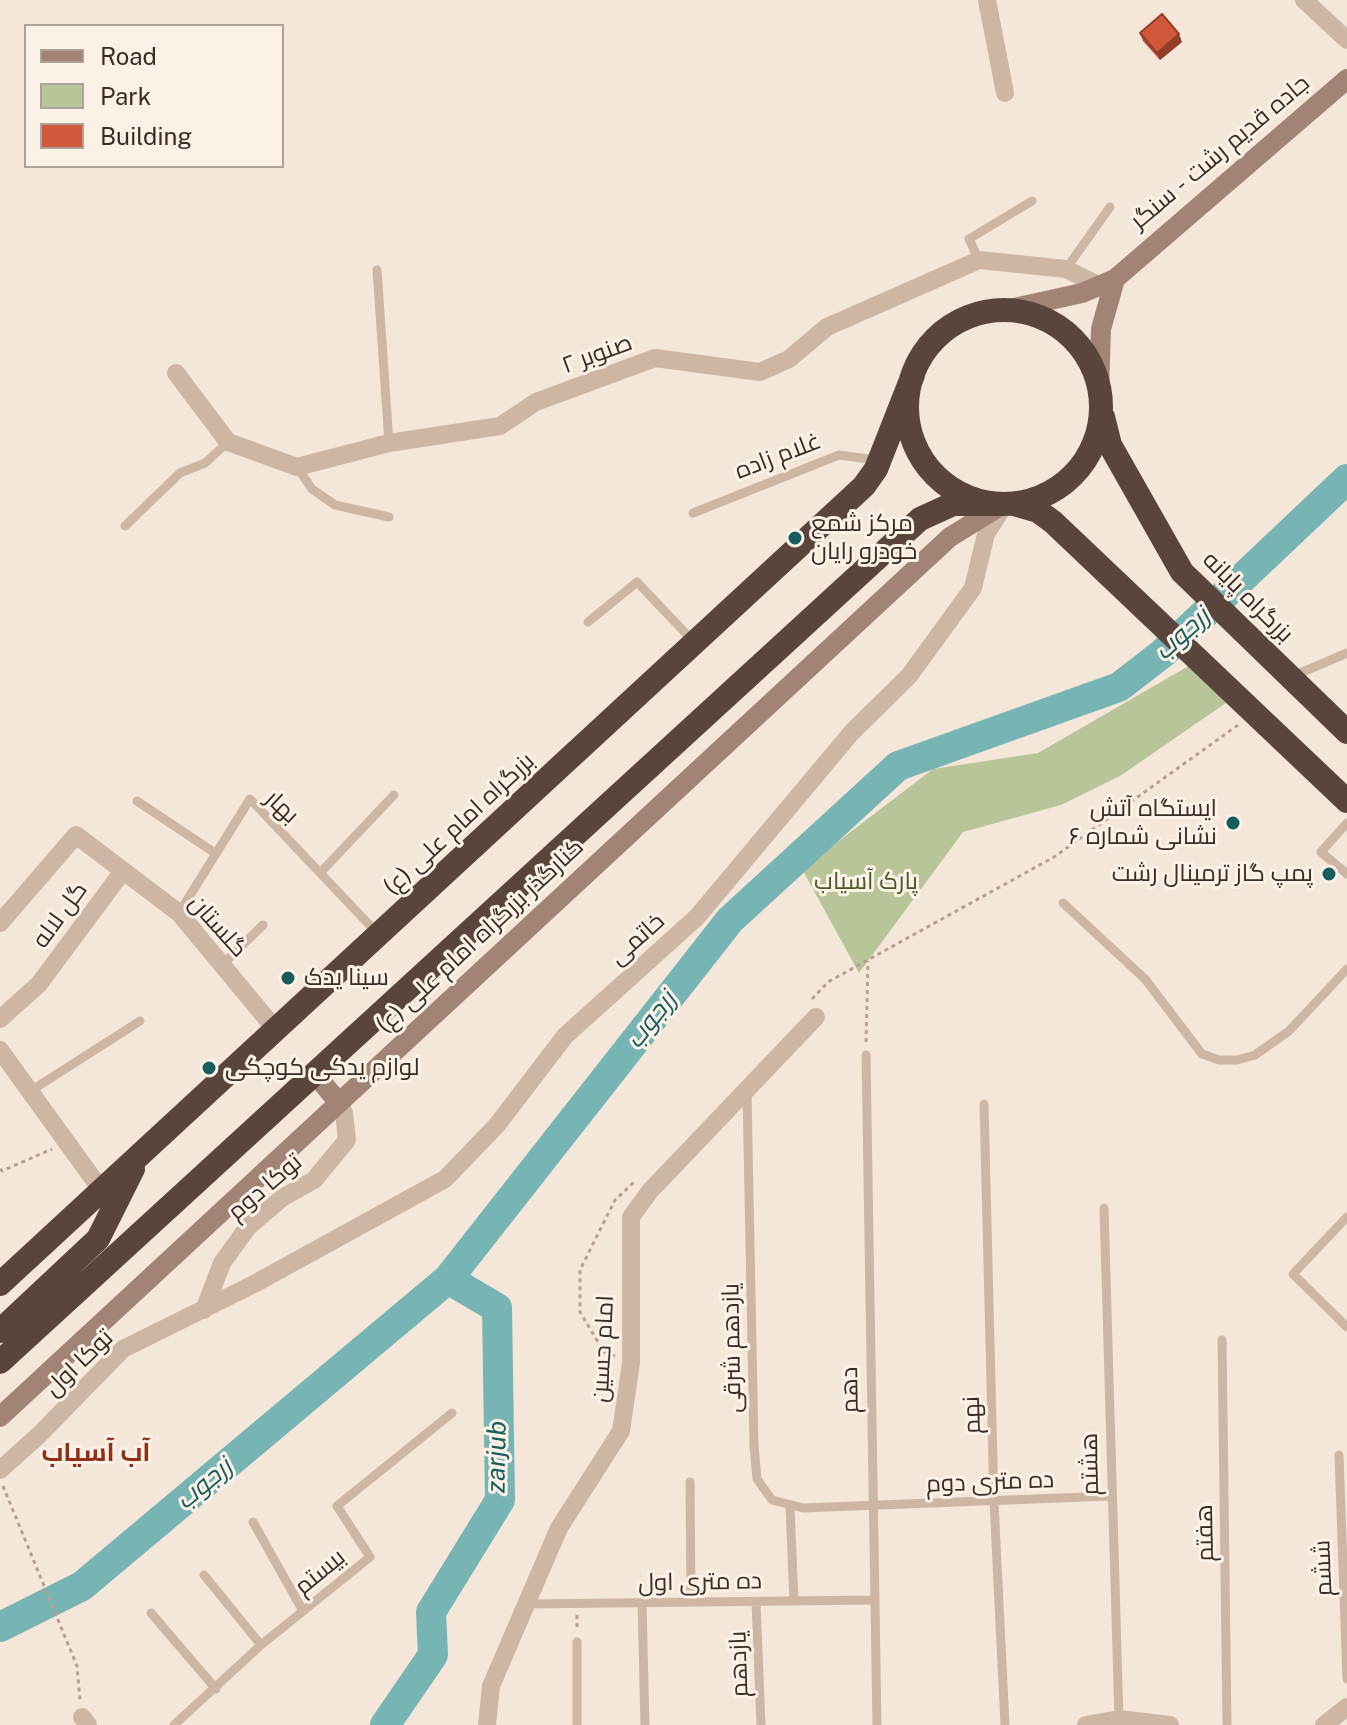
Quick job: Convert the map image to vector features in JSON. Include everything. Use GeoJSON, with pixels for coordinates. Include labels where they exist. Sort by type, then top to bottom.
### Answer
{"type":"FeatureCollection","features":[{"type":"Feature","properties":{"kind":"highway"},"geometry":{"type":"LineString","coordinates":[[0,1331],[59,1292],[315,1074],[920,519],[953,504],[1005,504],[1043,496],[1076,472],[1096,436],[1099,393],[1088,361],[1065,332],[1037,316],[1005,310],[973,315],[949,327],[926,350],[913,375],[908,395],[908,420],[914,443],[928,467],[963,495],[1005,504],[1031,508],[1053,522],[1347,801]]}},
{"type":"Feature","properties":{"kind":"highway","name":"بزرگراه امام علی (ع)"},"geometry":{"type":"LineString","coordinates":[[0,1284],[864,486],[880,461],[913,375]]}},
{"type":"Feature","properties":{"kind":"highway","name":"بزرگراه پایانه"},"geometry":{"type":"LineString","coordinates":[[1099,393],[1110,445],[1189,582],[1347,732]]}},
{"type":"Feature","properties":{"kind":"highway"},"geometry":{"type":"LineString","coordinates":[[0,1362],[59,1292],[98,1239],[139,1157]]}},
{"type":"Feature","properties":{"kind":"highway"},"geometry":{"type":"LineString","coordinates":[[29,1258],[59,1292]]}},
{"type":"Feature","properties":{"kind":"main road","name":"جاده قدیم رشت - سنگر"},"geometry":{"type":"LineString","coordinates":[[1114,277],[1347,79]]}},
{"type":"Feature","properties":{"kind":"main road"},"geometry":{"type":"LineString","coordinates":[[1005,310],[1114,277]]}},
{"type":"Feature","properties":{"kind":"main road"},"geometry":{"type":"LineString","coordinates":[[1099,393],[1101,329],[1114,277]]}},
{"type":"Feature","properties":{"kind":"main road","name":"کنارگذر بزرگراه امام علی (ع)"},"geometry":{"type":"LineString","coordinates":[[0,1417],[950,537],[970,521],[1005,504]]}},
{"type":"Feature","properties":{"kind":"main road"},"geometry":{"type":"LineString","coordinates":[[315,1074],[339,1103]]}},
{"type":"Feature","properties":{"kind":"street"},"geometry":{"type":"LineString","coordinates":[[987,0],[1005,93]]}},
{"type":"Feature","properties":{"kind":"street"},"geometry":{"type":"LineString","coordinates":[[1304,0],[1347,40]]}},
{"type":"Feature","properties":{"kind":"street","name":"صنوبر ۲"},"geometry":{"type":"LineString","coordinates":[[297,467],[389,443],[500,426],[536,402],[655,358],[760,372],[789,359],[827,327],[979,260],[1114,277]]}},
{"type":"Feature","properties":{"kind":"street"},"geometry":{"type":"LineString","coordinates":[[176,373],[228,442],[297,467]]}},
{"type":"Feature","properties":{"kind":"street","name":"خاتمی"},"geometry":{"type":"LineString","coordinates":[[204,1310],[389,1213],[445,1179],[497,1125],[565,1036],[697,917],[852,732],[909,676],[973,588],[986,534],[1005,504]]}},
{"type":"Feature","properties":{"kind":"street","name":"گلستان"},"geometry":{"type":"LineString","coordinates":[[0,923],[76,835],[179,913],[276,1030]]}},
{"type":"Feature","properties":{"kind":"street","name":"گل لاله"},"geometry":{"type":"LineString","coordinates":[[0,1019],[39,984],[123,871]]}},
{"type":"Feature","properties":{"kind":"street","name":"امام حسین"},"geometry":{"type":"LineString","coordinates":[[487,1725],[491,1686],[559,1528],[621,1431],[631,1363],[631,1217],[650,1191],[747,1090],[811,1012]]}},
{"type":"Feature","properties":{"kind":"street"},"geometry":{"type":"LineString","coordinates":[[0,1050],[102,1191]]}},
{"type":"Feature","properties":{"kind":"street","name":"توکا دوم"},"geometry":{"type":"LineString","coordinates":[[204,1310],[222,1263],[248,1227],[282,1198],[314,1180],[347,1140],[339,1103]]}},
{"type":"Feature","properties":{"kind":"street","name":"توکا اول"},"geometry":{"type":"LineString","coordinates":[[0,1470],[123,1349],[204,1310]]}},
{"type":"Feature","properties":{"kind":"street"},"geometry":{"type":"LineString","coordinates":[[1324,1725],[1347,1707]]}},
{"type":"Feature","properties":{"kind":"street"},"geometry":{"type":"LineString","coordinates":[[1086,1725],[1119,1719],[1170,1725]]}},
{"type":"Feature","properties":{"kind":"lane"},"geometry":{"type":"LineString","coordinates":[[979,260],[969,239],[1032,201]]}},
{"type":"Feature","properties":{"kind":"lane"},"geometry":{"type":"LineString","coordinates":[[1066,269],[1110,207]]}},
{"type":"Feature","properties":{"kind":"lane"},"geometry":{"type":"LineString","coordinates":[[377,270],[389,443]]}},
{"type":"Feature","properties":{"kind":"lane"},"geometry":{"type":"LineString","coordinates":[[125,526],[180,473],[205,463],[228,442]]}},
{"type":"Feature","properties":{"kind":"lane","name":"غلام زاده"},"geometry":{"type":"LineString","coordinates":[[693,513],[839,455],[880,461]]}},
{"type":"Feature","properties":{"kind":"lane"},"geometry":{"type":"LineString","coordinates":[[297,467],[312,489],[335,505],[389,517]]}},
{"type":"Feature","properties":{"kind":"lane"},"geometry":{"type":"LineString","coordinates":[[588,622],[637,582],[696,644]]}},
{"type":"Feature","properties":{"kind":"lane"},"geometry":{"type":"LineString","coordinates":[[1290,677],[1347,653]]}},
{"type":"Feature","properties":{"kind":"lane"},"geometry":{"type":"LineString","coordinates":[[320,873],[394,795]]}},
{"type":"Feature","properties":{"kind":"lane","name":"بهار"},"geometry":{"type":"LineString","coordinates":[[179,913],[250,799],[379,935]]}},
{"type":"Feature","properties":{"kind":"lane"},"geometry":{"type":"LineString","coordinates":[[137,801],[215,853]]}},
{"type":"Feature","properties":{"kind":"lane"},"geometry":{"type":"LineString","coordinates":[[1347,823],[1321,852],[1347,874]]}},
{"type":"Feature","properties":{"kind":"lane"},"geometry":{"type":"LineString","coordinates":[[1063,903],[1145,979],[1202,1054],[1219,1060],[1237,1060],[1255,1055],[1289,1031],[1347,969]]}},
{"type":"Feature","properties":{"kind":"lane"},"geometry":{"type":"LineString","coordinates":[[222,966],[263,925]]}},
{"type":"Feature","properties":{"kind":"lane"},"geometry":{"type":"LineString","coordinates":[[29,1092],[140,1021]]}},
{"type":"Feature","properties":{"kind":"lane","name":"دهم"},"geometry":{"type":"LineString","coordinates":[[866,1055],[877,1725]]}},
{"type":"Feature","properties":{"kind":"lane","name":"یازدهم شرقی"},"geometry":{"type":"LineString","coordinates":[[747,1090],[757,1479],[772,1500],[790,1508]]}},
{"type":"Feature","properties":{"kind":"lane","name":"نهم"},"geometry":{"type":"LineString","coordinates":[[984,1104],[994,1502],[1005,1725]]}},
{"type":"Feature","properties":{"kind":"lane","name":"هشتم"},"geometry":{"type":"LineString","coordinates":[[1104,1208],[1119,1719]]}},
{"type":"Feature","properties":{"kind":"lane"},"geometry":{"type":"LineString","coordinates":[[1347,1217],[1293,1274],[1347,1327]]}},
{"type":"Feature","properties":{"kind":"lane","name":"هفتم"},"geometry":{"type":"LineString","coordinates":[[1222,1340],[1227,1725]]}},
{"type":"Feature","properties":{"kind":"lane","name":"بیستم"},"geometry":{"type":"LineString","coordinates":[[174,1725],[261,1645],[370,1557],[337,1506],[452,1413]]}},
{"type":"Feature","properties":{"kind":"lane","name":"ششم"},"geometry":{"type":"LineString","coordinates":[[1339,1455],[1347,1679]]}},
{"type":"Feature","properties":{"kind":"lane"},"geometry":{"type":"LineString","coordinates":[[690,1482],[691,1602]]}},
{"type":"Feature","properties":{"kind":"lane","name":"ده متری دوم"},"geometry":{"type":"LineString","coordinates":[[872,1506],[1111,1496]]}},
{"type":"Feature","properties":{"kind":"lane"},"geometry":{"type":"LineString","coordinates":[[794,1601],[790,1508],[872,1506]]}},
{"type":"Feature","properties":{"kind":"lane"},"geometry":{"type":"LineString","coordinates":[[253,1522],[303,1611]]}},
{"type":"Feature","properties":{"kind":"lane"},"geometry":{"type":"LineString","coordinates":[[204,1575],[261,1645]]}},
{"type":"Feature","properties":{"kind":"lane","name":"ده متری اول"},"geometry":{"type":"LineString","coordinates":[[527,1604],[874,1600]]}},
{"type":"Feature","properties":{"kind":"lane","name":"یازدهم"},"geometry":{"type":"LineString","coordinates":[[756,1602],[761,1725]]}},
{"type":"Feature","properties":{"kind":"lane"},"geometry":{"type":"LineString","coordinates":[[642,1603],[645,1725]]}},
{"type":"Feature","properties":{"kind":"lane"},"geometry":{"type":"LineString","coordinates":[[151,1613],[216,1689]]}},
{"type":"Feature","properties":{"kind":"lane"},"geometry":{"type":"LineString","coordinates":[[577,1642],[577,1725]]}},
{"type":"Feature","properties":{"kind":"path"},"geometry":{"type":"LineString","coordinates":[[811,1012],[828,982],[1054,857],[1254,713]]}},
{"type":"Feature","properties":{"kind":"path"},"geometry":{"type":"LineString","coordinates":[[866,1055],[868,961]]}},
{"type":"Feature","properties":{"kind":"path"},"geometry":{"type":"LineString","coordinates":[[0,1169],[2,1171],[67,1143]]}},
{"type":"Feature","properties":{"kind":"path"},"geometry":{"type":"LineString","coordinates":[[631,1363],[604,1352],[580,1312],[580,1270],[615,1200],[637,1179]]}},
{"type":"Feature","properties":{"kind":"path"},"geometry":{"type":"LineString","coordinates":[[0,1479],[77,1666],[84,1722]]}},
{"type":"Feature","properties":{"kind":"path"},"geometry":{"type":"LineString","coordinates":[[577,1603],[577,1642]]}},
{"type":"Feature","properties":{"kind":"green space","name":"پارک آسیاب"},"geometry":{"type":"Polygon","coordinates":[[[1199,660],[1226,703],[1120,776],[1061,805],[963,832],[859,973],[802,869],[933,769],[1038,753],[1199,660]]]}},
{"type":"Feature","properties":{"kind":"building"},"geometry":{"type":"Polygon","coordinates":[[[1162,14],[1179,34],[1157,53],[1140,33],[1162,14]]]}},
{"type":"Feature","properties":{"kind":"waterway","name":"زرجوب"},"geometry":{"type":"LineString","coordinates":[[0,1627],[82,1586],[448,1279],[730,920],[898,766],[1119,687],[1163,653],[1347,479]]}},
{"type":"Feature","properties":{"kind":"waterway","name":"zarjub"},"geometry":{"type":"LineString","coordinates":[[385,1725],[433,1655],[431,1612],[500,1500],[497,1308],[448,1279]]}},
{"type":"Feature","properties":{"kind":"place","name":"مرکز شمع خودرو رایان"},"geometry":{"type":"Point","coordinates":[795,538]}},
{"type":"Feature","properties":{"kind":"place","name":"ایستگاه آتش نشانی شماره ۶"},"geometry":{"type":"Point","coordinates":[1233,823]}},
{"type":"Feature","properties":{"kind":"place","name":"پمپ گاز ترمینال رشت"},"geometry":{"type":"Point","coordinates":[1329,874]}},
{"type":"Feature","properties":{"kind":"place","name":"سینا یدک"},"geometry":{"type":"Point","coordinates":[288,978]}},
{"type":"Feature","properties":{"kind":"place","name":"لوازم یدکی کوچکی"},"geometry":{"type":"Point","coordinates":[209,1068]}},
{"type":"Feature","properties":{"kind":"district","name":"آب آسیاب"},"geometry":{"type":"Point","coordinates":[96,1453]}}]}
